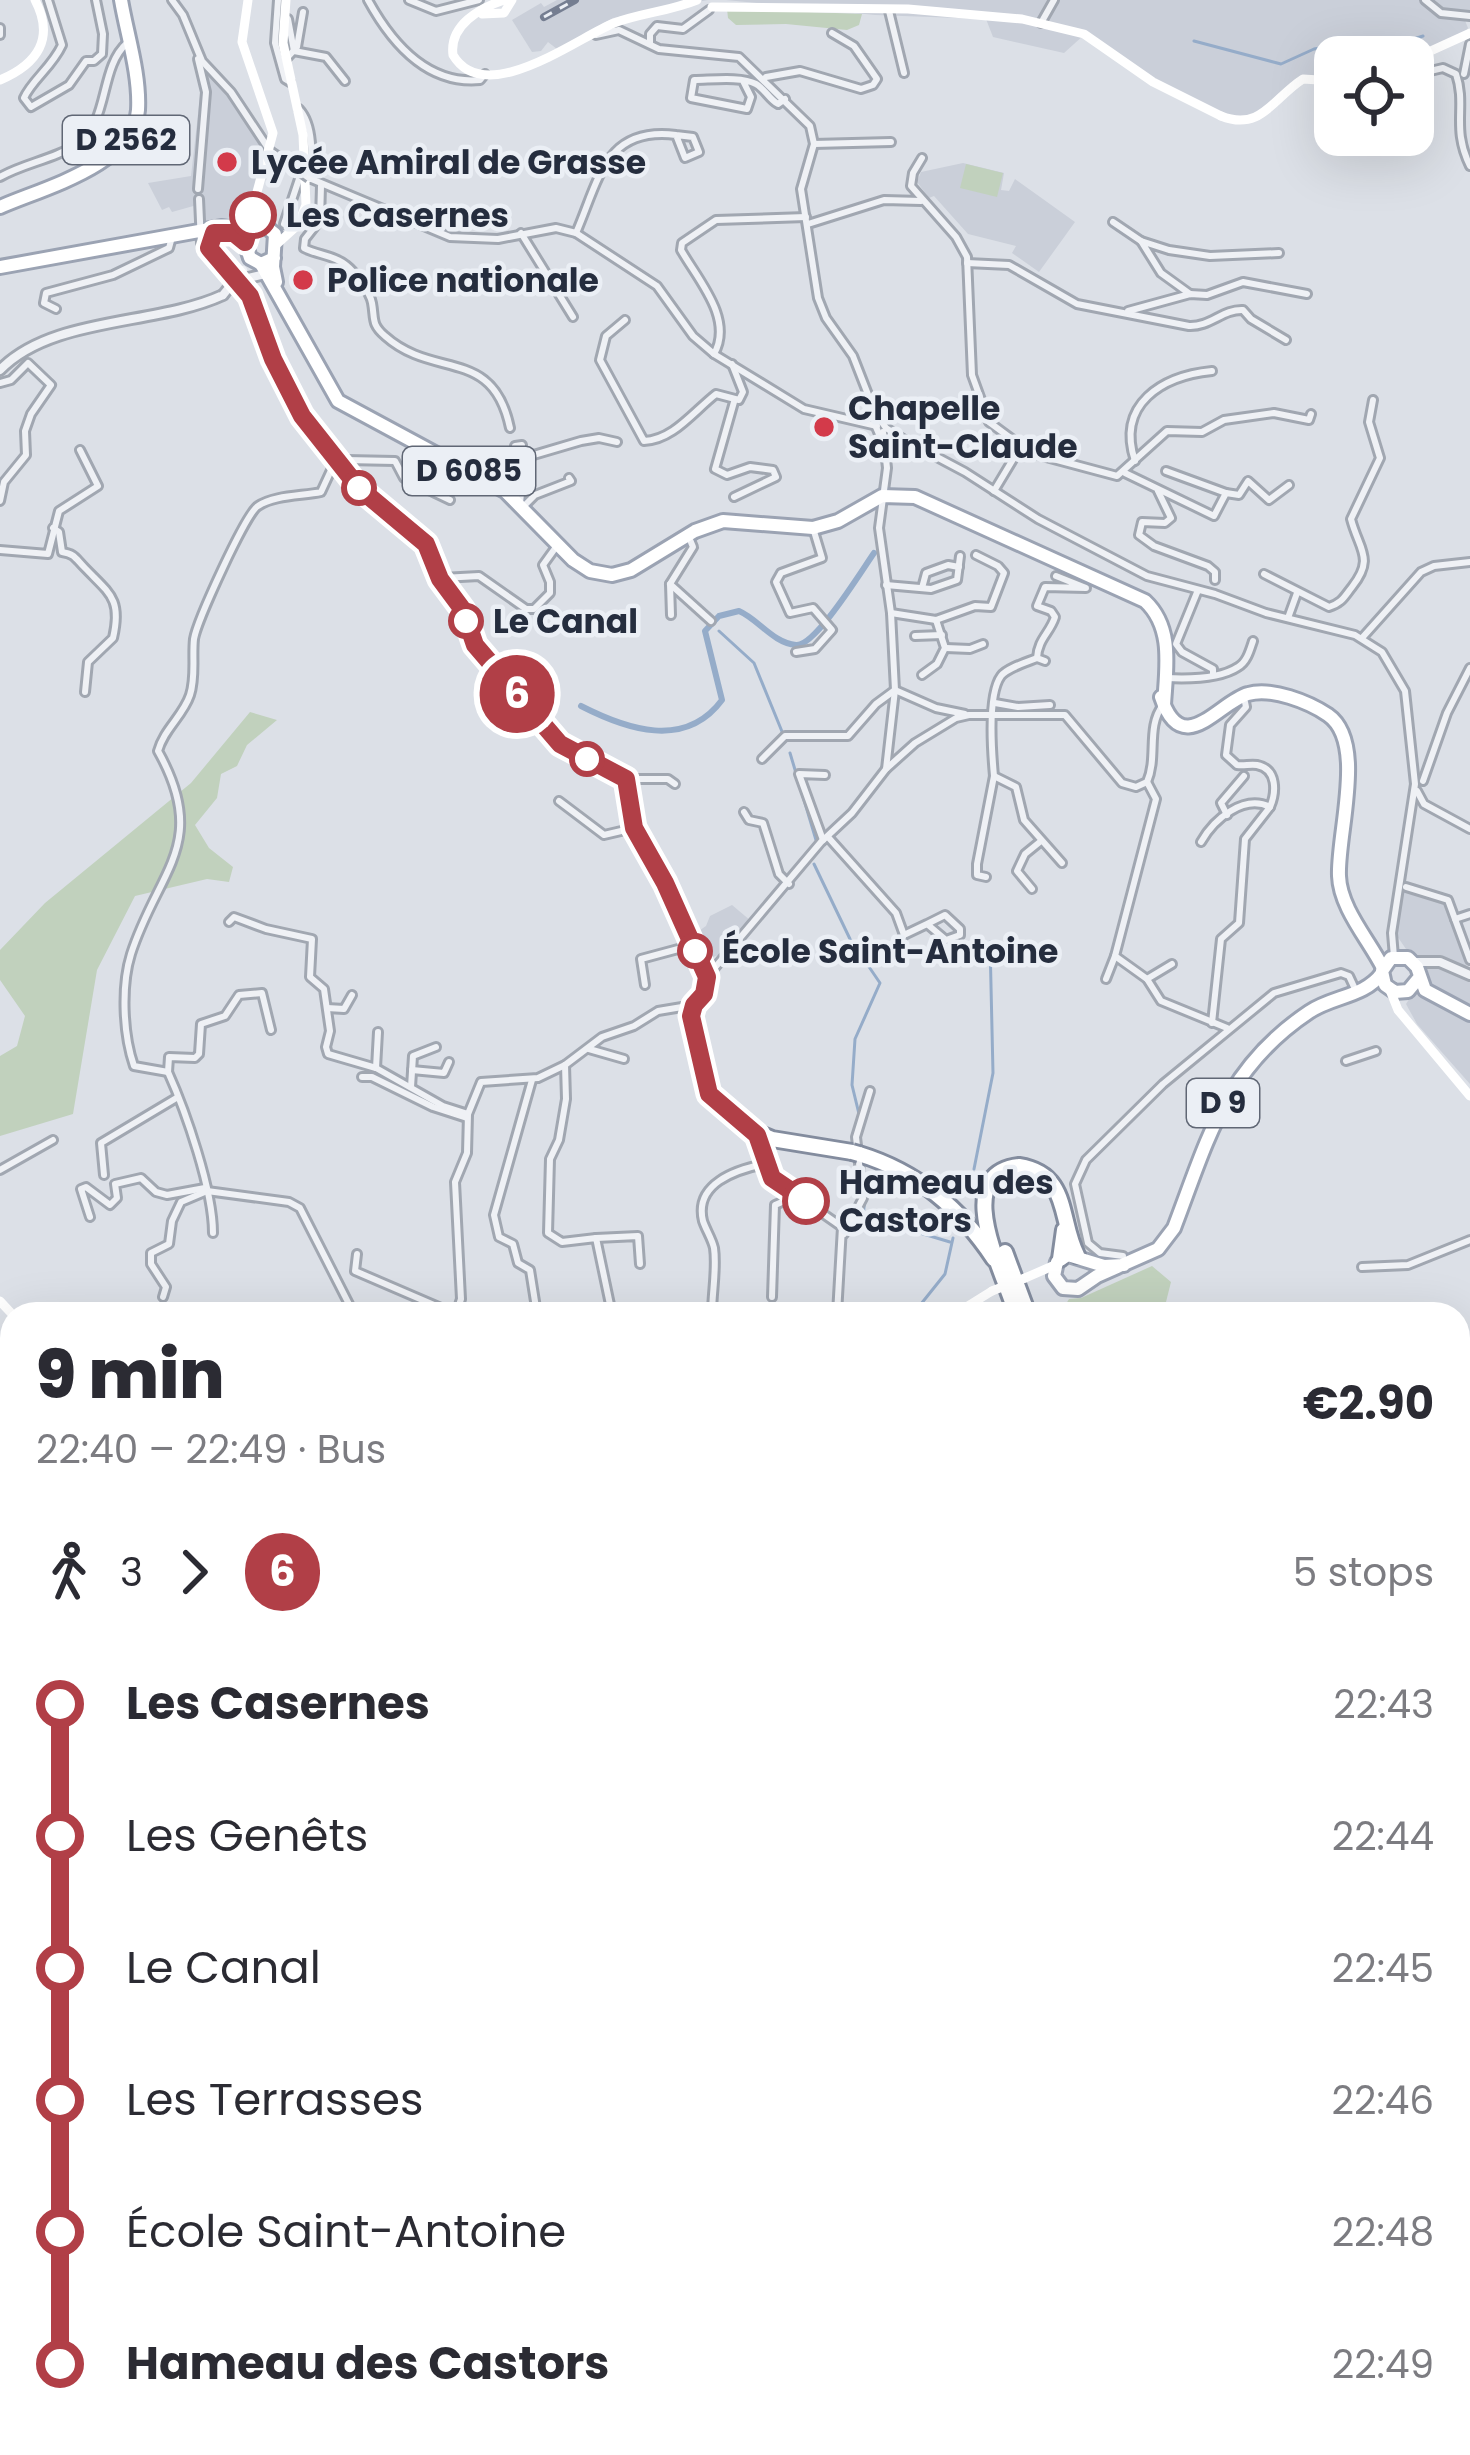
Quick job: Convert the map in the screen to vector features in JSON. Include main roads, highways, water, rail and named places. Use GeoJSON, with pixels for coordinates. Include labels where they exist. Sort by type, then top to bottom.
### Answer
{"type":"FeatureCollection","features":[{"type":"Feature","properties":{"kind":"highway"},"geometry":{"type":"LineString","coordinates":[[753,1131],[855,1153],[902,1170],[933,1190],[970,1225],[1004,1274]]}},
{"type":"Feature","properties":{"kind":"highway"},"geometry":{"type":"LineString","coordinates":[[763,1160],[766,1147],[779,1140]]}},
{"type":"Feature","properties":{"kind":"highway"},"geometry":{"type":"LineString","coordinates":[[1012,1302],[982,1200],[989,1180],[1006,1168],[1032,1168],[1057,1189],[1082,1258]]}},
{"type":"Feature","properties":{"kind":"highway"},"geometry":{"type":"LineString","coordinates":[[1023,1302],[988,1213],[988,1194],[999,1178],[1028,1172],[1049,1186],[1064,1223],[1057,1262]]}},
{"type":"Feature","properties":{"kind":"main road"},"geometry":{"type":"LineString","coordinates":[[0,80],[26,66],[44,43],[45,24],[34,0]]}},
{"type":"Feature","properties":{"kind":"main road","name":"D 2562"},"geometry":{"type":"LineString","coordinates":[[0,206],[104,161],[124,144],[134,127],[138,107],[121,0]]}},
{"type":"Feature","properties":{"kind":"main road"},"geometry":{"type":"LineString","coordinates":[[248,0],[242,42],[272,120],[271,151],[254,209],[261,251]]}},
{"type":"Feature","properties":{"kind":"main road"},"geometry":{"type":"LineString","coordinates":[[261,251],[302,218],[306,205],[299,109],[282,27],[283,0]]}},
{"type":"Feature","properties":{"kind":"main road"},"geometry":{"type":"LineString","coordinates":[[500,3],[456,30],[452,48],[461,66],[485,74],[539,63],[628,19],[728,5],[1004,15],[1041,23],[1084,34],[1145,77],[1237,121],[1268,112],[1303,79],[1314,80]]}},
{"type":"Feature","properties":{"kind":"main road"},"geometry":{"type":"LineString","coordinates":[[1434,51],[1468,37]]}},
{"type":"Feature","properties":{"kind":"main road"},"geometry":{"type":"LineString","coordinates":[[0,268],[204,233],[234,233],[261,251]]}},
{"type":"Feature","properties":{"kind":"main road","name":"D 6085"},"geometry":{"type":"LineString","coordinates":[[261,251],[338,400],[522,504],[583,567],[612,575],[636,568],[711,524],[735,519],[813,528],[838,521],[882,496],[924,500],[1130,594]]}},
{"type":"Feature","properties":{"kind":"main road"},"geometry":{"type":"LineString","coordinates":[[1130,594],[1154,617],[1166,678]]}},
{"type":"Feature","properties":{"kind":"main road"},"geometry":{"type":"LineString","coordinates":[[1130,594],[1151,607],[1162,623],[1164,705]]}},
{"type":"Feature","properties":{"kind":"main road"},"geometry":{"type":"LineString","coordinates":[[1161,646],[1164,705],[1174,719],[1191,726],[1204,724],[1223,708],[1249,697],[1276,694],[1321,711],[1343,733],[1348,754],[1340,884],[1375,951],[1401,973],[1470,1014]]}},
{"type":"Feature","properties":{"kind":"main road"},"geometry":{"type":"LineString","coordinates":[[1401,973],[1398,1010],[1470,1096]]}},
{"type":"Feature","properties":{"kind":"main road","name":"D 9"},"geometry":{"type":"LineString","coordinates":[[1086,1283],[1124,1260],[1158,1249],[1168,1239],[1223,1102],[1241,1073],[1309,1011],[1401,973]]}},
{"type":"Feature","properties":{"kind":"main road"},"geometry":{"type":"LineString","coordinates":[[975,1302],[1057,1262],[1082,1258],[1104,1266],[1124,1260]]}},
{"type":"Feature","properties":{"kind":"main road"},"geometry":{"type":"LineString","coordinates":[[1025,1278],[1056,1282],[1073,1290],[1086,1283],[1090,1272],[1082,1258]]}},
{"type":"Feature","properties":{"kind":"main road"},"geometry":{"type":"LineString","coordinates":[[1056,1282],[1057,1262]]}},
{"type":"Feature","properties":{"kind":"waterway"},"geometry":{"type":"LineString","coordinates":[[1194,41],[1281,64],[1314,49]]}},
{"type":"Feature","properties":{"kind":"waterway"},"geometry":{"type":"LineString","coordinates":[[581,706],[636,727],[673,730],[691,725],[722,700],[705,631],[719,616],[739,611],[780,640],[796,645],[804,642],[826,621],[874,553]]}},
{"type":"Feature","properties":{"kind":"waterway"},"geometry":{"type":"LineString","coordinates":[[719,631],[754,663],[783,734]]}},
{"type":"Feature","properties":{"kind":"waterway"},"geometry":{"type":"LineString","coordinates":[[790,753],[816,840]]}},
{"type":"Feature","properties":{"kind":"waterway"},"geometry":{"type":"LineString","coordinates":[[814,864],[850,939],[880,983],[855,1039],[852,1085],[859,1114]]}},
{"type":"Feature","properties":{"kind":"waterway"},"geometry":{"type":"LineString","coordinates":[[974,1169],[993,1073],[990,942]]}},
{"type":"Feature","properties":{"kind":"waterway"},"geometry":{"type":"LineString","coordinates":[[862,1170],[863,1216],[950,1242]]}},
{"type":"Feature","properties":{"kind":"waterway"},"geometry":{"type":"LineString","coordinates":[[923,1302],[945,1274],[953,1238]]}},
{"type":"Feature","properties":{"kind":"railway"},"geometry":{"type":"LineString","coordinates":[[544,17],[575,0]]}},
{"type":"Feature","properties":{"kind":"place","name":"Lycée Amiral de Grasse"},"geometry":{"type":"Point","coordinates":[227,162]}},
{"type":"Feature","properties":{"kind":"place","name":"Les Casernes"},"geometry":{"type":"Point","coordinates":[253,215]}},
{"type":"Feature","properties":{"kind":"place","name":"Police nationale"},"geometry":{"type":"Point","coordinates":[303,280]}},
{"type":"Feature","properties":{"kind":"place","name":"Chapelle Saint-Claude"},"geometry":{"type":"Point","coordinates":[824,427]}},
{"type":"Feature","properties":{"kind":"place","name":"Le Canal"},"geometry":{"type":"Point","coordinates":[466,621]}},
{"type":"Feature","properties":{"kind":"place","name":"École Saint-Antoine"},"geometry":{"type":"Point","coordinates":[695,951]}},
{"type":"Feature","properties":{"kind":"place","name":"Hameau des Castors"},"geometry":{"type":"Point","coordinates":[806,1201]}}]}
